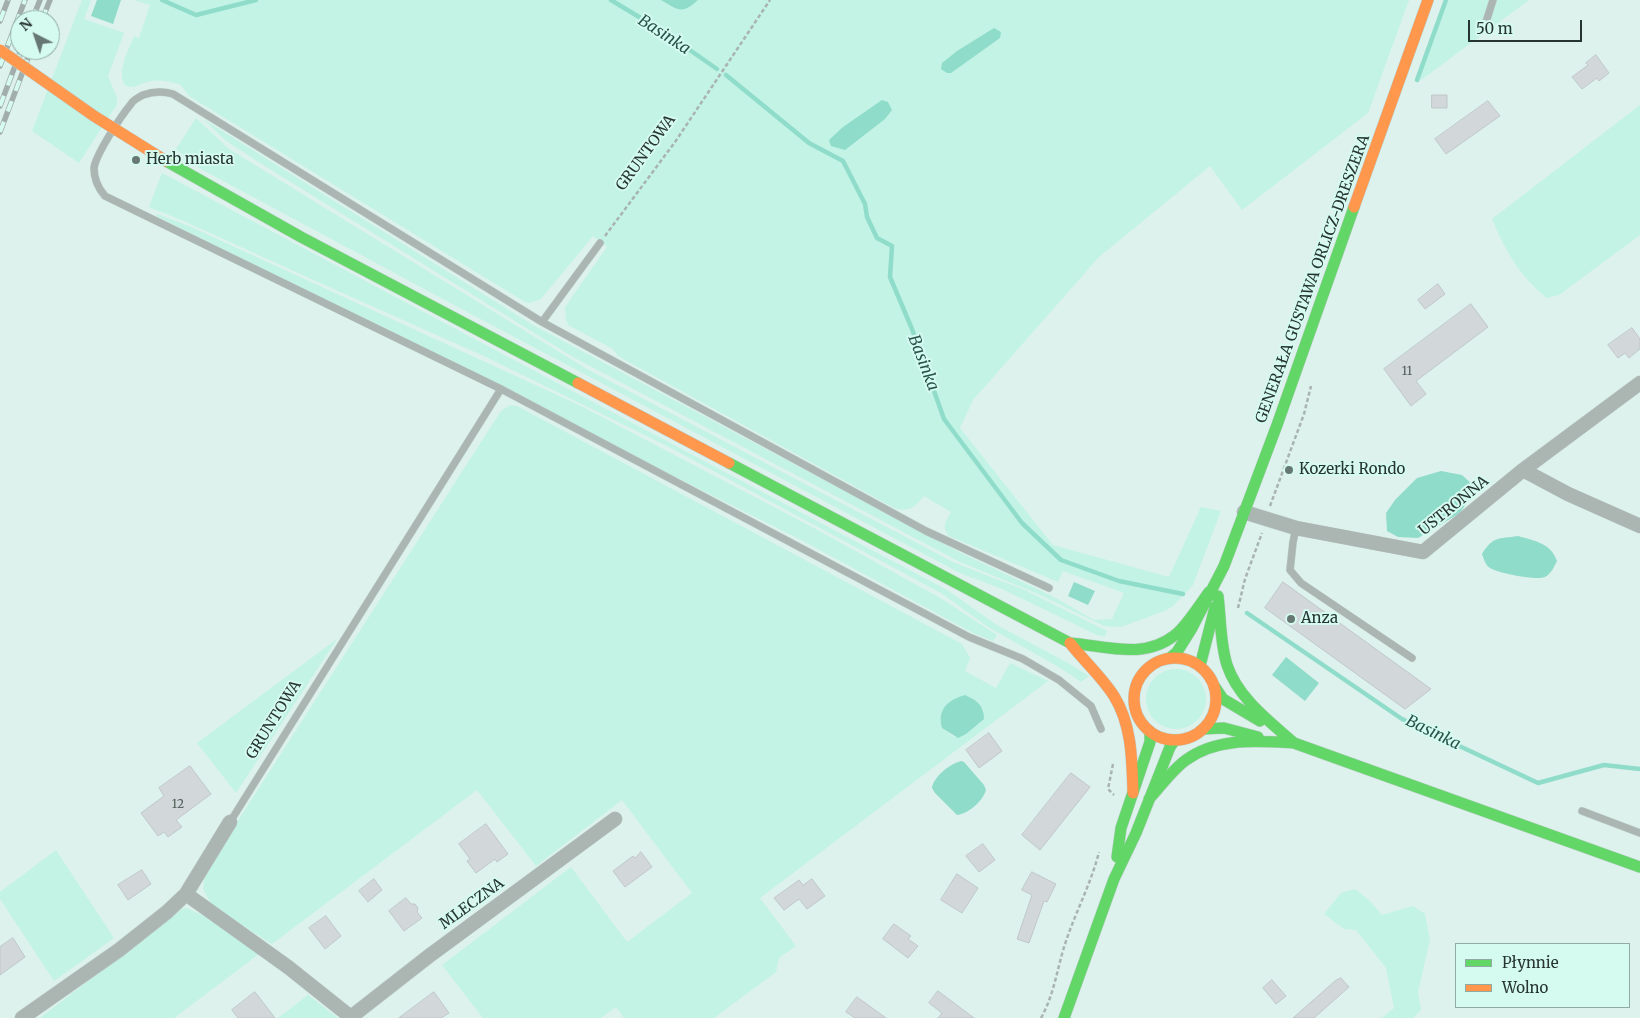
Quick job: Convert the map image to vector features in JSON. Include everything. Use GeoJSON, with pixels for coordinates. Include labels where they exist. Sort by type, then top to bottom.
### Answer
{"type":"FeatureCollection","features":[{"type":"Feature","properties":{"kind":"main road","name":"GENERAŁA GUSTAWA ORLICZ-DRESZERA"},"geometry":{"type":"LineString","coordinates":[[1200,666],[1214,594],[1277,425],[1428,0]]}},
{"type":"Feature","properties":{"kind":"main road"},"geometry":{"type":"LineString","coordinates":[[0,50],[94,116],[166,161],[301,237],[1070,643],[1096,645],[1127,651],[1152,648],[1176,635],[1214,594]]}},
{"type":"Feature","properties":{"kind":"main road","name":"GENERAŁA GUSTAWA ORLICZ-DRESZERA"},"geometry":{"type":"LineString","coordinates":[[1171,657],[1177,652],[1214,594]]}},
{"type":"Feature","properties":{"kind":"main road"},"geometry":{"type":"LineString","coordinates":[[1214,594],[1228,667],[1235,682],[1279,737]]}},
{"type":"Feature","properties":{"kind":"main road"},"geometry":{"type":"LineString","coordinates":[[1070,643],[1101,680],[1117,702],[1125,718],[1130,736],[1133,793]]}},
{"type":"Feature","properties":{"kind":"main road"},"geometry":{"type":"LineString","coordinates":[[1096,645],[1115,658],[1141,667],[1171,657],[1186,659],[1200,666],[1209,675],[1223,699],[1279,737]]}},
{"type":"Feature","properties":{"kind":"main road"},"geometry":{"type":"LineString","coordinates":[[1084,662],[1113,675]]}},
{"type":"Feature","properties":{"kind":"main road"},"geometry":{"type":"LineString","coordinates":[[1154,663],[1140,677],[1134,697],[1135,710],[1141,722],[1150,732],[1162,738],[1175,740],[1195,735],[1203,729],[1211,720],[1215,710],[1217,698],[1215,687]]}},
{"type":"Feature","properties":{"kind":"main road"},"geometry":{"type":"LineString","coordinates":[[1124,685],[1134,697]]}},
{"type":"Feature","properties":{"kind":"main road"},"geometry":{"type":"LineString","coordinates":[[1203,729],[1214,726],[1224,727],[1279,737],[1640,867]]}},
{"type":"Feature","properties":{"kind":"main road"},"geometry":{"type":"LineString","coordinates":[[1114,878],[1122,828],[1150,742],[1150,732]]}},
{"type":"Feature","properties":{"kind":"main road"},"geometry":{"type":"LineString","coordinates":[[1148,799],[1186,760],[1201,751],[1219,745],[1279,737]]}},
{"type":"Feature","properties":{"kind":"main road"},"geometry":{"type":"LineString","coordinates":[[1064,1018],[1114,878],[1136,833],[1148,799],[1170,747],[1175,740]]}},
{"type":"Feature","properties":{"kind":"street","name":"USTRONNA"},"geometry":{"type":"LineString","coordinates":[[1244,512],[1296,528],[1423,552],[1524,470],[1640,383]]}},
{"type":"Feature","properties":{"kind":"street"},"geometry":{"type":"LineString","coordinates":[[1524,470],[1568,494],[1640,526]]}},
{"type":"Feature","properties":{"kind":"street","name":"MLECZNA"},"geometry":{"type":"LineString","coordinates":[[186,894],[288,968],[351,1018],[429,956],[615,819]]}},
{"type":"Feature","properties":{"kind":"street","name":"GRUNTOWA"},"geometry":{"type":"LineString","coordinates":[[22,1018],[118,950],[167,912],[186,894],[230,822]]}},
{"type":"Feature","properties":{"kind":"lane"},"geometry":{"type":"LineString","coordinates":[[1486,22],[1494,0]]}},
{"type":"Feature","properties":{"kind":"lane"},"geometry":{"type":"LineString","coordinates":[[1049,588],[926,531],[542,322],[174,94],[163,91],[153,92],[142,95],[132,102],[97,157],[94,168],[95,178],[99,189],[105,196],[501,389],[969,637],[1023,659],[1052,676],[1087,701],[1094,711],[1101,729]]}},
{"type":"Feature","properties":{"kind":"lane"},"geometry":{"type":"LineString","coordinates":[[542,322],[600,243]]}},
{"type":"Feature","properties":{"kind":"lane","name":"GRUNTOWA"},"geometry":{"type":"LineString","coordinates":[[230,822],[501,389]]}},
{"type":"Feature","properties":{"kind":"lane"},"geometry":{"type":"LineString","coordinates":[[1296,528],[1290,570],[1301,583],[1412,658]]}},
{"type":"Feature","properties":{"kind":"lane"},"geometry":{"type":"LineString","coordinates":[[1582,811],[1640,833]]}},
{"type":"Feature","properties":{"kind":"path","name":"GRUNTOWA"},"geometry":{"type":"LineString","coordinates":[[600,243],[675,142],[770,0]]}},
{"type":"Feature","properties":{"kind":"path"},"geometry":{"type":"LineString","coordinates":[[1237,615],[1245,579],[1304,414],[1311,383]]}},
{"type":"Feature","properties":{"kind":"path"},"geometry":{"type":"LineString","coordinates":[[1113,763],[1108,789],[1114,795]]}},
{"type":"Feature","properties":{"kind":"path"},"geometry":{"type":"LineString","coordinates":[[1112,801],[1117,786]]}},
{"type":"Feature","properties":{"kind":"path"},"geometry":{"type":"LineString","coordinates":[[1041,1018],[1051,998],[1066,943],[1095,866],[1100,847]]}},
{"type":"Feature","properties":{"kind":"shaded area"},"geometry":{"type":"Polygon","coordinates":[[[82,0],[91,0],[84,19],[124,33],[108,76],[117,98],[117,104],[79,163],[32,131],[82,0]]]}},
{"type":"Feature","properties":{"kind":"shaded area"},"geometry":{"type":"Polygon","coordinates":[[[97,0],[121,0],[113,24],[91,16],[97,0]]]}},
{"type":"Feature","properties":{"kind":"shaded area"},"geometry":{"type":"Polygon","coordinates":[[[134,0],[1409,0],[1368,113],[1242,210],[1210,166],[1099,257],[973,400],[960,428],[1053,545],[1169,577],[1201,507],[1221,511],[1193,585],[1167,610],[1121,627],[1104,626],[1036,593],[960,562],[573,357],[260,163],[225,140],[203,119],[533,325],[959,552],[1052,596],[1094,620],[1112,619],[1124,593],[1063,571],[1058,582],[949,536],[945,527],[951,512],[924,496],[912,507],[896,509],[618,356],[613,349],[568,325],[565,307],[607,247],[593,236],[541,299],[530,303],[525,302],[189,96],[181,85],[155,81],[134,87],[126,86],[122,75],[124,61],[134,36],[139,38],[150,5],[134,0]]]}},
{"type":"Feature","properties":{"kind":"shaded area"},"geometry":{"type":"Polygon","coordinates":[[[661,0],[698,0],[688,8],[680,9],[661,0]]]}},
{"type":"Feature","properties":{"kind":"shaded area"},"geometry":{"type":"Polygon","coordinates":[[[1446,0],[1529,0],[1417,83],[1417,80],[1446,0]]]}},
{"type":"Feature","properties":{"kind":"shaded area"},"geometry":{"type":"Polygon","coordinates":[[[994,28],[1001,32],[1000,38],[951,73],[941,69],[942,63],[957,51],[994,28]]]}},
{"type":"Feature","properties":{"kind":"shaded area"},"geometry":{"type":"Polygon","coordinates":[[[882,100],[888,102],[892,110],[885,119],[845,150],[831,146],[829,140],[843,127],[882,100]]]}},
{"type":"Feature","properties":{"kind":"shaded area"},"geometry":{"type":"Polygon","coordinates":[[[1640,105],[1640,235],[1559,295],[1547,298],[1537,290],[1514,262],[1492,219],[1640,105]]]}},
{"type":"Feature","properties":{"kind":"shaded area"},"geometry":{"type":"Polygon","coordinates":[[[196,118],[229,149],[587,369],[953,562],[1027,591],[1107,631],[1105,636],[1097,635],[1002,589],[960,573],[201,169],[176,149],[196,118]]]}},
{"type":"Feature","properties":{"kind":"shaded area"},"geometry":{"type":"Polygon","coordinates":[[[162,173],[947,590],[997,625],[1089,676],[1081,682],[1062,669],[988,627],[941,593],[667,446],[486,357],[149,207],[162,173]]]}},
{"type":"Feature","properties":{"kind":"shaded area"},"geometry":{"type":"Polygon","coordinates":[[[157,214],[189,226],[581,406],[814,528],[942,599],[997,635],[993,641],[973,633],[803,541],[156,216],[157,214]]]}},
{"type":"Feature","properties":{"kind":"shaded area"},"geometry":{"type":"Polygon","coordinates":[[[510,405],[517,406],[962,644],[970,658],[965,671],[996,688],[1010,663],[1048,681],[760,898],[796,946],[779,958],[776,972],[714,1018],[624,1018],[616,1007],[601,1018],[483,1018],[442,965],[571,867],[627,942],[692,893],[622,800],[536,866],[477,790],[272,944],[213,907],[203,889],[205,872],[501,411],[510,405]],[[965,695],[945,730],[954,737],[984,711],[978,701],[965,695]]]}},
{"type":"Feature","properties":{"kind":"shaded area"},"geometry":{"type":"Polygon","coordinates":[[[1441,471],[1462,475],[1473,485],[1473,493],[1460,513],[1418,538],[1398,537],[1387,531],[1386,513],[1395,500],[1417,478],[1441,471]]]}},
{"type":"Feature","properties":{"kind":"shaded area"},"geometry":{"type":"Polygon","coordinates":[[[1518,536],[1547,546],[1551,550],[1557,561],[1547,576],[1534,578],[1518,576],[1494,570],[1487,565],[1482,554],[1489,544],[1497,539],[1518,536]]]}},
{"type":"Feature","properties":{"kind":"shaded area"},"geometry":{"type":"Polygon","coordinates":[[[1074,582],[1095,591],[1088,605],[1068,596],[1074,582]]]}},
{"type":"Feature","properties":{"kind":"shaded area"},"geometry":{"type":"Polygon","coordinates":[[[337,639],[236,793],[197,743],[337,639]]]}},
{"type":"Feature","properties":{"kind":"shaded area"},"geometry":{"type":"Polygon","coordinates":[[[1286,657],[1319,683],[1305,701],[1272,675],[1286,657]]]}},
{"type":"Feature","properties":{"kind":"shaded area"},"geometry":{"type":"Polygon","coordinates":[[[1170,669],[1182,669],[1198,677],[1204,687],[1206,699],[1204,711],[1198,721],[1182,729],[1170,729],[1154,721],[1146,705],[1146,693],[1154,677],[1170,669]]]}},
{"type":"Feature","properties":{"kind":"shaded area"},"geometry":{"type":"Polygon","coordinates":[[[965,695],[979,704],[983,710],[984,719],[958,738],[942,728],[941,716],[945,706],[965,695]]]}},
{"type":"Feature","properties":{"kind":"shaded area"},"geometry":{"type":"Polygon","coordinates":[[[961,761],[984,785],[986,790],[982,798],[974,806],[966,812],[957,815],[932,788],[936,779],[943,771],[961,761]]]}},
{"type":"Feature","properties":{"kind":"shaded area"},"geometry":{"type":"Polygon","coordinates":[[[56,850],[114,938],[54,981],[0,899],[0,892],[56,850]]]}},
{"type":"Feature","properties":{"kind":"shaded area"},"geometry":{"type":"Polygon","coordinates":[[[1355,889],[1370,901],[1382,915],[1413,906],[1425,914],[1430,940],[1418,992],[1421,1010],[1413,1018],[1382,1018],[1394,1008],[1386,968],[1356,930],[1344,929],[1324,914],[1341,893],[1355,889]]]}},
{"type":"Feature","properties":{"kind":"shaded area"},"geometry":{"type":"Polygon","coordinates":[[[187,908],[206,917],[259,954],[174,1018],[40,1018],[182,909],[187,908]]]}},
{"type":"Feature","properties":{"kind":"shaded area"},"geometry":{"type":"Polygon","coordinates":[[[308,995],[338,1018],[278,1018],[308,995]]]}},
{"type":"Feature","properties":{"kind":"building"},"geometry":{"type":"Polygon","coordinates":[[[1596,55],[1609,73],[1599,81],[1597,78],[1582,89],[1572,77],[1588,65],[1586,63],[1596,55]]]}},
{"type":"Feature","properties":{"kind":"building"},"geometry":{"type":"Polygon","coordinates":[[[1432,95],[1447,95],[1447,108],[1432,108],[1432,95]]]}},
{"type":"Feature","properties":{"kind":"building"},"geometry":{"type":"Polygon","coordinates":[[[1488,101],[1500,116],[1446,154],[1435,139],[1488,101]]]}},
{"type":"Feature","properties":{"kind":"building"},"geometry":{"type":"Polygon","coordinates":[[[1438,284],[1445,294],[1425,309],[1418,300],[1438,284]]]}},
{"type":"Feature","properties":{"kind":"building"},"geometry":{"type":"Polygon","coordinates":[[[1471,304],[1488,327],[1416,381],[1426,394],[1411,406],[1384,369],[1471,304]]]}},
{"type":"Feature","properties":{"kind":"building"},"geometry":{"type":"Polygon","coordinates":[[[1632,328],[1640,339],[1640,349],[1629,358],[1625,353],[1618,358],[1608,345],[1632,328]]]}},
{"type":"Feature","properties":{"kind":"building"},"geometry":{"type":"Polygon","coordinates":[[[1283,582],[1431,689],[1405,709],[1265,608],[1283,582]]]}},
{"type":"Feature","properties":{"kind":"building"},"geometry":{"type":"Polygon","coordinates":[[[989,733],[1002,751],[979,768],[966,750],[989,733]]]}},
{"type":"Feature","properties":{"kind":"building"},"geometry":{"type":"Polygon","coordinates":[[[190,766],[211,794],[176,820],[182,827],[168,837],[164,832],[158,836],[141,813],[164,796],[159,788],[190,766]]]}},
{"type":"Feature","properties":{"kind":"building"},"geometry":{"type":"Polygon","coordinates":[[[1071,773],[1090,787],[1040,850],[1022,835],[1071,773]]]}},
{"type":"Feature","properties":{"kind":"building"},"geometry":{"type":"Polygon","coordinates":[[[486,824],[508,854],[497,862],[495,859],[476,873],[467,861],[470,859],[459,844],[486,824]]]}},
{"type":"Feature","properties":{"kind":"building"},"geometry":{"type":"Polygon","coordinates":[[[983,844],[995,860],[979,872],[966,856],[983,844]]]}},
{"type":"Feature","properties":{"kind":"building"},"geometry":{"type":"Polygon","coordinates":[[[641,852],[652,867],[625,887],[613,871],[633,856],[635,858],[641,852]]]}},
{"type":"Feature","properties":{"kind":"building"},"geometry":{"type":"Polygon","coordinates":[[[142,870],[151,884],[128,900],[118,885],[142,870]]]}},
{"type":"Feature","properties":{"kind":"building"},"geometry":{"type":"Polygon","coordinates":[[[1032,872],[1056,884],[1047,902],[1044,901],[1029,943],[1017,939],[1032,895],[1022,890],[1032,872]]]}},
{"type":"Feature","properties":{"kind":"building"},"geometry":{"type":"Polygon","coordinates":[[[957,874],[978,888],[962,913],[941,900],[957,874]]]}},
{"type":"Feature","properties":{"kind":"building"},"geometry":{"type":"Polygon","coordinates":[[[374,879],[382,890],[368,902],[359,891],[374,879]]]}},
{"type":"Feature","properties":{"kind":"building"},"geometry":{"type":"Polygon","coordinates":[[[812,879],[825,896],[807,909],[799,899],[784,910],[774,898],[799,880],[803,885],[812,879]]]}},
{"type":"Feature","properties":{"kind":"building"},"geometry":{"type":"Polygon","coordinates":[[[406,898],[411,904],[415,904],[418,908],[417,912],[422,918],[404,931],[389,911],[406,898]]]}},
{"type":"Feature","properties":{"kind":"building"},"geometry":{"type":"Polygon","coordinates":[[[326,916],[341,936],[325,949],[309,928],[326,916]]]}},
{"type":"Feature","properties":{"kind":"building"},"geometry":{"type":"Polygon","coordinates":[[[894,924],[911,936],[908,939],[918,946],[908,958],[883,939],[894,924]]]}},
{"type":"Feature","properties":{"kind":"building"},"geometry":{"type":"Polygon","coordinates":[[[13,938],[25,957],[0,975],[0,947],[13,938]]]}},
{"type":"Feature","properties":{"kind":"building"},"geometry":{"type":"Polygon","coordinates":[[[1341,978],[1349,987],[1314,1018],[1293,1018],[1335,981],[1341,978]]]}},
{"type":"Feature","properties":{"kind":"building"},"geometry":{"type":"Polygon","coordinates":[[[1272,980],[1286,996],[1276,1004],[1263,988],[1272,980]]]}},
{"type":"Feature","properties":{"kind":"building"},"geometry":{"type":"Polygon","coordinates":[[[938,991],[974,1018],[938,1018],[942,1013],[929,1003],[938,991]]]}},
{"type":"Feature","properties":{"kind":"building"},"geometry":{"type":"Polygon","coordinates":[[[255,992],[275,1018],[238,1018],[232,1010],[255,992]]]}},
{"type":"Feature","properties":{"kind":"building"},"geometry":{"type":"Polygon","coordinates":[[[434,992],[449,1013],[441,1018],[399,1018],[434,992]]]}},
{"type":"Feature","properties":{"kind":"building"},"geometry":{"type":"Polygon","coordinates":[[[857,997],[886,1018],[855,1018],[846,1012],[857,997]]]}},
{"type":"Feature","properties":{"kind":"waterway","name":"Basinka"},"geometry":{"type":"LineString","coordinates":[[162,0],[196,15],[256,0]]}},
{"type":"Feature","properties":{"kind":"waterway","name":"Basinka"},"geometry":{"type":"LineString","coordinates":[[611,0],[664,32],[717,69]]}},
{"type":"Feature","properties":{"kind":"waterway"},"geometry":{"type":"LineString","coordinates":[[1417,80],[1446,0]]}},
{"type":"Feature","properties":{"kind":"waterway","name":"Basinka"},"geometry":{"type":"LineString","coordinates":[[726,75],[809,143],[843,161],[865,204],[867,217],[877,238],[892,246],[890,277],[912,329],[944,419],[1022,523],[1061,560],[1119,581],[1183,594]]}},
{"type":"Feature","properties":{"kind":"waterway","name":"Basinka"},"geometry":{"type":"LineString","coordinates":[[1247,613],[1402,719],[1538,783],[1604,765],[1640,769]]}},
{"type":"Feature","properties":{"kind":"railway"},"geometry":{"type":"LineString","coordinates":[[0,21],[8,0]]}},
{"type":"Feature","properties":{"kind":"railway"},"geometry":{"type":"LineString","coordinates":[[0,66],[25,0]]}},
{"type":"Feature","properties":{"kind":"railway"},"geometry":{"type":"LineString","coordinates":[[36,10],[40,0]]}},
{"type":"Feature","properties":{"kind":"railway"},"geometry":{"type":"LineString","coordinates":[[46,10],[50,0]]}},
{"type":"Feature","properties":{"kind":"railway"},"geometry":{"type":"LineString","coordinates":[[0,106],[17,60]]}},
{"type":"Feature","properties":{"kind":"railway"},"geometry":{"type":"LineString","coordinates":[[0,132],[27,60]]}},
{"type":"Feature","properties":{"kind":"traffic: fast"},"geometry":{"type":"LineString","coordinates":[[166,161],[301,237],[578,383]]}},
{"type":"Feature","properties":{"kind":"traffic: fast"},"geometry":{"type":"LineString","coordinates":[[1171,657],[1177,652],[1192,628],[1224,566],[1277,425],[1354,207]]}},
{"type":"Feature","properties":{"kind":"traffic: fast"},"geometry":{"type":"LineString","coordinates":[[729,463],[1070,643],[1124,649],[1138,649],[1163,643],[1183,627],[1209,592]]}},
{"type":"Feature","properties":{"kind":"traffic: fast"},"geometry":{"type":"LineString","coordinates":[[1218,596],[1223,648],[1232,677],[1255,708],[1294,743]]}},
{"type":"Feature","properties":{"kind":"traffic: fast"},"geometry":{"type":"LineString","coordinates":[[1200,666],[1215,607]]}},
{"type":"Feature","properties":{"kind":"traffic: fast"},"geometry":{"type":"LineString","coordinates":[[1215,687],[1223,699],[1260,721]]}},
{"type":"Feature","properties":{"kind":"traffic: fast"},"geometry":{"type":"LineString","coordinates":[[1203,729],[1224,728],[1258,737]]}},
{"type":"Feature","properties":{"kind":"traffic: fast"},"geometry":{"type":"LineString","coordinates":[[1117,857],[1121,828],[1150,742],[1150,732]]}},
{"type":"Feature","properties":{"kind":"traffic: fast"},"geometry":{"type":"LineString","coordinates":[[1064,1018],[1114,879],[1136,833],[1170,747],[1175,740]]}},
{"type":"Feature","properties":{"kind":"traffic: fast"},"geometry":{"type":"LineString","coordinates":[[1149,799],[1181,764],[1211,747],[1252,741],[1294,743],[1640,867]]}},
{"type":"Feature","properties":{"kind":"traffic: slow"},"geometry":{"type":"LineString","coordinates":[[1354,207],[1428,0]]}},
{"type":"Feature","properties":{"kind":"traffic: slow"},"geometry":{"type":"LineString","coordinates":[[0,50],[94,116],[166,161]]}},
{"type":"Feature","properties":{"kind":"traffic: slow"},"geometry":{"type":"LineString","coordinates":[[578,383],[729,463]]}},
{"type":"Feature","properties":{"kind":"traffic: slow"},"geometry":{"type":"LineString","coordinates":[[1070,643],[1104,682],[1120,707],[1130,743],[1133,793]]}},
{"type":"Feature","properties":{"kind":"traffic: slow"},"geometry":{"type":"LineString","coordinates":[[1175,658],[1191,661],[1204,670],[1213,683],[1216,699],[1213,715],[1204,728],[1191,737],[1175,740],[1159,737],[1146,728],[1137,715],[1134,699],[1137,683],[1146,670],[1159,661],[1175,658]]}},
{"type":"Feature","properties":{"kind":"place","name":"Herb miasta"},"geometry":{"type":"Point","coordinates":[136,160]}},
{"type":"Feature","properties":{"kind":"place","name":"Kozerki Rondo"},"geometry":{"type":"Point","coordinates":[1289,470]}},
{"type":"Feature","properties":{"kind":"place","name":"Anza"},"geometry":{"type":"Point","coordinates":[1291,619]}}]}
